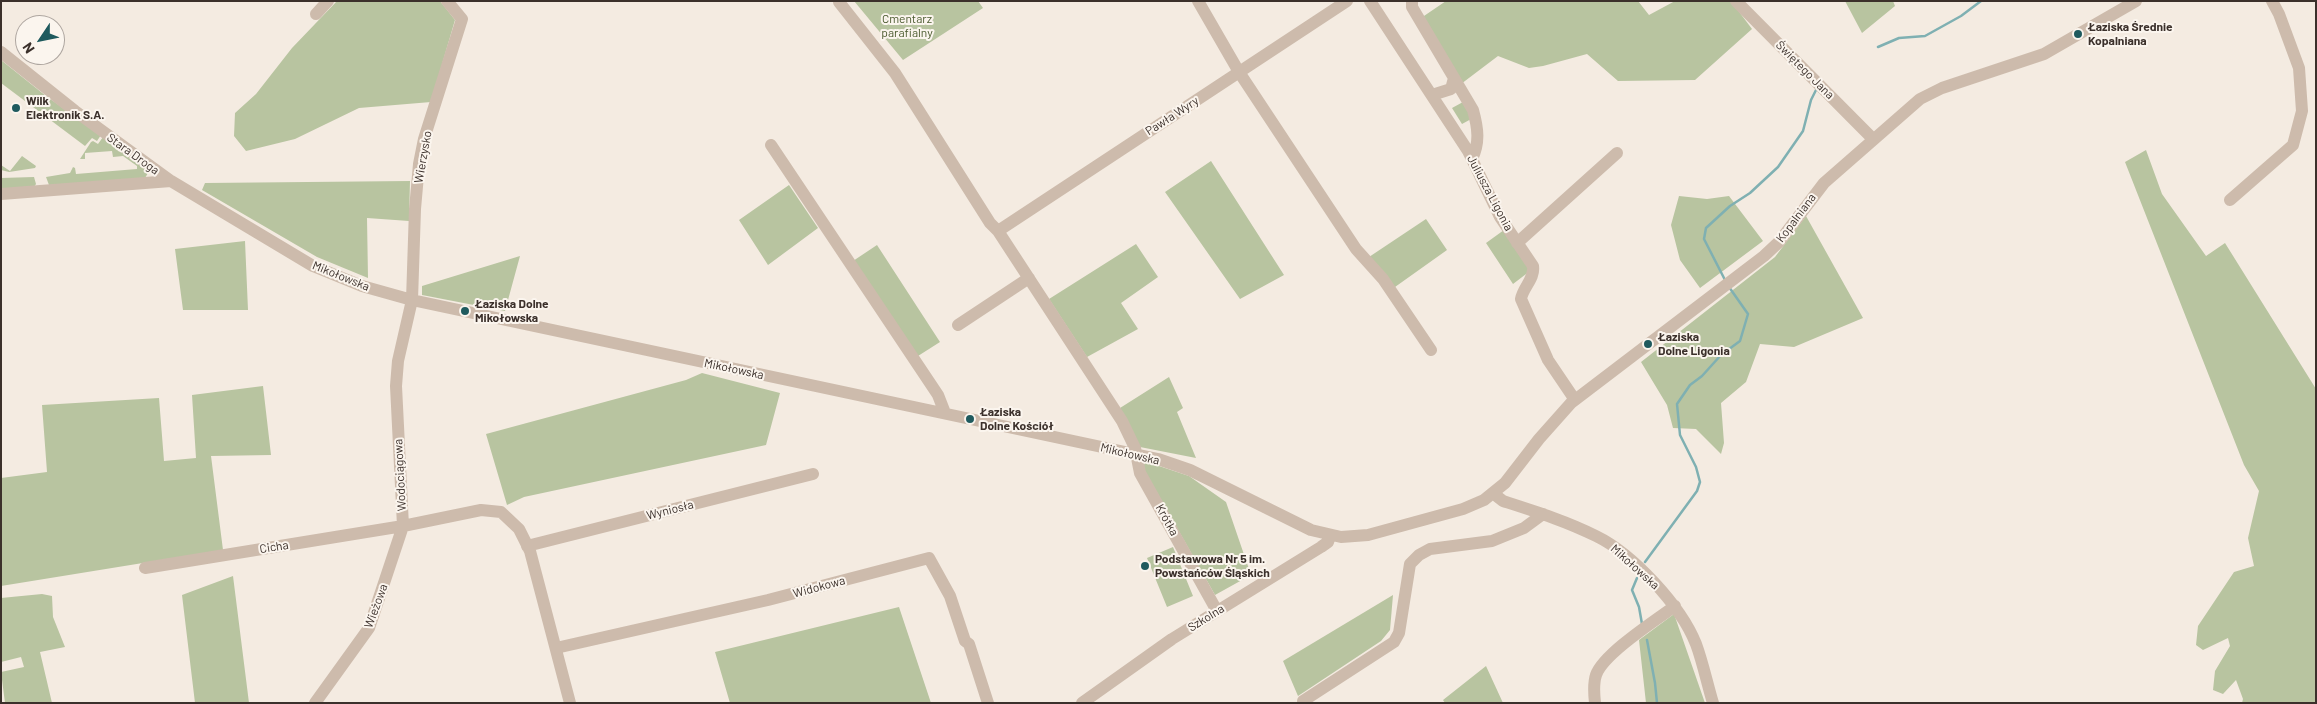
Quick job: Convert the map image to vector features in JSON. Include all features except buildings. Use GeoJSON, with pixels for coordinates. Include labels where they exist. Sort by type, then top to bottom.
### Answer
{"type":"FeatureCollection","features":[{"type":"Feature","properties":{"kind":"street"},"geometry":{"type":"LineString","coordinates":[[316,14],[328,1]]}},
{"type":"Feature","properties":{"kind":"street","name":"Wierzysko"},"geometry":{"type":"LineString","coordinates":[[412,300],[415,209],[419,164],[424,139],[462,19],[447,1]]}},
{"type":"Feature","properties":{"kind":"street"},"geometry":{"type":"LineString","coordinates":[[1198,1],[1239,72],[1356,249],[1383,279],[1431,350]]}},
{"type":"Feature","properties":{"kind":"street","name":"Juliusza Ligonia"},"geometry":{"type":"LineString","coordinates":[[1370,1],[1432,95],[1474,154],[1500,217],[1533,266],[1533,274],[1522,292],[1522,299],[1548,360],[1575,400]]}},
{"type":"Feature","properties":{"kind":"street"},"geometry":{"type":"LineString","coordinates":[[1412,1],[1412,7],[1473,110],[1478,128],[1474,154]]}},
{"type":"Feature","properties":{"kind":"street","name":"Świętego Jana"},"geometry":{"type":"LineString","coordinates":[[1736,1],[1873,139]]}},
{"type":"Feature","properties":{"kind":"street","name":"Kopalniana"},"geometry":{"type":"LineString","coordinates":[[1474,505],[1494,494],[1514,472],[1539,439],[1575,400],[1739,276],[1778,242],[1816,192],[1873,139],[1920,99],[1931,93],[2044,54],[2136,1]]}},
{"type":"Feature","properties":{"kind":"street"},"geometry":{"type":"LineString","coordinates":[[2230,200],[2293,145],[2302,111],[2299,68],[2279,14],[2272,1]]}},
{"type":"Feature","properties":{"kind":"street","name":"Krótka"},"geometry":{"type":"LineString","coordinates":[[838,2],[895,73],[990,223],[998,231],[1112,403],[1132,439],[1140,473],[1217,611]]}},
{"type":"Feature","properties":{"kind":"street","name":"Pawła Wyry"},"geometry":{"type":"LineString","coordinates":[[998,231],[1345,2]]}},
{"type":"Feature","properties":{"kind":"street","name":"Stara Droga"},"geometry":{"type":"LineString","coordinates":[[1,52],[75,111],[170,181]]}},
{"type":"Feature","properties":{"kind":"street"},"geometry":{"type":"LineString","coordinates":[[1432,95],[1451,89],[1454,78]]}},
{"type":"Feature","properties":{"kind":"street"},"geometry":{"type":"LineString","coordinates":[[771,145],[938,395],[945,414]]}},
{"type":"Feature","properties":{"kind":"street"},"geometry":{"type":"LineString","coordinates":[[1517,243],[1617,153]]}},
{"type":"Feature","properties":{"kind":"street"},"geometry":{"type":"LineString","coordinates":[[1,194],[170,181]]}},
{"type":"Feature","properties":{"kind":"street","name":"Mikołowska"},"geometry":{"type":"LineString","coordinates":[[170,181],[313,266],[362,286],[412,300],[1135,454],[1190,470],[1312,530],[1330,536],[1352,538],[1368,535],[1474,505]]}},
{"type":"Feature","properties":{"kind":"street"},"geometry":{"type":"LineString","coordinates":[[958,326],[1029,278]]}},
{"type":"Feature","properties":{"kind":"street","name":"Wodociągowa"},"geometry":{"type":"LineString","coordinates":[[412,300],[398,361],[396,386],[403,526],[481,510],[501,512],[519,529],[527,546],[570,703]]}},
{"type":"Feature","properties":{"kind":"street","name":"Wyniosła"},"geometry":{"type":"LineString","coordinates":[[527,546],[813,474]]}},
{"type":"Feature","properties":{"kind":"street","name":"Mikołowska"},"geometry":{"type":"LineString","coordinates":[[1494,494],[1503,500],[1598,536],[1618,551],[1675,606],[1696,644],[1713,703]]}},
{"type":"Feature","properties":{"kind":"street"},"geometry":{"type":"LineString","coordinates":[[1304,703],[1303,701],[1394,642],[1399,633],[1410,564],[1419,555],[1430,549],[1492,542],[1524,528],[1542,514]]}},
{"type":"Feature","properties":{"kind":"street","name":"Cicha"},"geometry":{"type":"LineString","coordinates":[[145,568],[403,526]]}},
{"type":"Feature","properties":{"kind":"street","name":"Wieżowa"},"geometry":{"type":"LineString","coordinates":[[315,703],[369,628],[403,526]]}},
{"type":"Feature","properties":{"kind":"street","name":"Szkolna"},"geometry":{"type":"LineString","coordinates":[[1082,703],[1172,639],[1321,547],[1328,542],[1330,536]]}},
{"type":"Feature","properties":{"kind":"street","name":"Widokowa"},"geometry":{"type":"LineString","coordinates":[[556,648],[768,600],[929,558],[950,596],[965,641],[969,644],[979,672],[988,703]]}},
{"type":"Feature","properties":{"kind":"street"},"geometry":{"type":"LineString","coordinates":[[1595,703],[1596,675],[1601,666],[1611,655],[1675,606]]}},
{"type":"Feature","properties":{"kind":"green space"},"geometry":{"type":"Polygon","coordinates":[[[337,1],[440,1],[455,20],[431,102],[359,108],[295,139],[246,151],[234,136],[235,113],[256,94],[292,48],[337,1]]]}},
{"type":"Feature","properties":{"kind":"green space","name":"Cmentarz parafialny"},"geometry":{"type":"Polygon","coordinates":[[[854,1],[978,1],[983,8],[903,60],[854,1]]]}},
{"type":"Feature","properties":{"kind":"green space"},"geometry":{"type":"Polygon","coordinates":[[[1446,1],[1638,1],[1649,15],[1675,1],[1731,1],[1752,29],[1695,80],[1618,81],[1587,54],[1529,68],[1498,56],[1461,84],[1421,18],[1446,1]]]}},
{"type":"Feature","properties":{"kind":"green space"},"geometry":{"type":"Polygon","coordinates":[[[1845,1],[1893,1],[1895,6],[1862,33],[1845,1]]]}},
{"type":"Feature","properties":{"kind":"green space"},"geometry":{"type":"Polygon","coordinates":[[[1,60],[46,96],[101,135],[97,141],[92,138],[85,146],[1,83],[1,60]]]}},
{"type":"Feature","properties":{"kind":"green space"},"geometry":{"type":"Polygon","coordinates":[[[1463,102],[1473,118],[1462,124],[1452,108],[1463,102]]]}},
{"type":"Feature","properties":{"kind":"green space"},"geometry":{"type":"Polygon","coordinates":[[[103,137],[146,168],[148,173],[145,178],[49,185],[46,177],[70,173],[73,167],[76,174],[137,169],[137,166],[123,156],[113,157],[112,151],[85,153],[85,159],[80,159],[91,142],[93,141],[98,144],[103,137]]]}},
{"type":"Feature","properties":{"kind":"green space"},"geometry":{"type":"Polygon","coordinates":[[[2146,150],[2162,194],[2206,256],[2225,243],[2316,389],[2316,703],[2242,703],[2243,699],[2236,680],[2223,694],[2213,690],[2215,671],[2230,646],[2228,638],[2203,650],[2196,645],[2198,626],[2234,572],[2254,566],[2248,538],[2259,491],[2244,465],[2125,162],[2146,150]]]}},
{"type":"Feature","properties":{"kind":"green space"},"geometry":{"type":"Polygon","coordinates":[[[22,156],[36,166],[35,168],[9,172],[1,170],[1,165],[10,171],[22,156]]]}},
{"type":"Feature","properties":{"kind":"green space"},"geometry":{"type":"Polygon","coordinates":[[[1211,161],[1284,275],[1240,299],[1165,192],[1211,161]]]}},
{"type":"Feature","properties":{"kind":"green space"},"geometry":{"type":"Polygon","coordinates":[[[34,177],[36,184],[34,187],[1,190],[1,178],[34,177]]]}},
{"type":"Feature","properties":{"kind":"green space"},"geometry":{"type":"Polygon","coordinates":[[[410,181],[409,221],[367,218],[368,278],[317,257],[202,190],[205,183],[410,181]]]}},
{"type":"Feature","properties":{"kind":"green space"},"geometry":{"type":"Polygon","coordinates":[[[789,185],[818,228],[768,265],[739,220],[789,185]]]}},
{"type":"Feature","properties":{"kind":"green space"},"geometry":{"type":"Polygon","coordinates":[[[1679,196],[1707,199],[1729,196],[1763,241],[1700,288],[1680,260],[1671,225],[1679,196]]]}},
{"type":"Feature","properties":{"kind":"green space"},"geometry":{"type":"Polygon","coordinates":[[[1806,216],[1863,318],[1794,347],[1760,344],[1746,382],[1721,403],[1724,443],[1721,454],[1696,429],[1673,428],[1667,405],[1641,362],[1775,257],[1806,216]]]}},
{"type":"Feature","properties":{"kind":"green space"},"geometry":{"type":"Polygon","coordinates":[[[1426,219],[1447,250],[1395,287],[1369,257],[1426,219]]]}},
{"type":"Feature","properties":{"kind":"green space"},"geometry":{"type":"Polygon","coordinates":[[[1504,230],[1530,271],[1513,284],[1486,243],[1504,230]]]}},
{"type":"Feature","properties":{"kind":"green space"},"geometry":{"type":"Polygon","coordinates":[[[245,241],[248,310],[183,310],[175,249],[245,241]]]}},
{"type":"Feature","properties":{"kind":"green space"},"geometry":{"type":"Polygon","coordinates":[[[1136,244],[1158,277],[1121,303],[1138,329],[1087,357],[1049,299],[1136,244]]]}},
{"type":"Feature","properties":{"kind":"green space"},"geometry":{"type":"Polygon","coordinates":[[[877,245],[940,342],[918,356],[853,261],[877,245]]]}},
{"type":"Feature","properties":{"kind":"green space"},"geometry":{"type":"Polygon","coordinates":[[[520,256],[505,311],[422,295],[422,286],[520,256]]]}},
{"type":"Feature","properties":{"kind":"green space"},"geometry":{"type":"Polygon","coordinates":[[[702,373],[780,393],[766,445],[524,497],[507,505],[486,434],[686,380],[702,373]]]}},
{"type":"Feature","properties":{"kind":"green space"},"geometry":{"type":"Polygon","coordinates":[[[1169,377],[1183,408],[1177,412],[1196,458],[1140,447],[1120,408],[1169,377]]]}},
{"type":"Feature","properties":{"kind":"green space"},"geometry":{"type":"Polygon","coordinates":[[[263,386],[271,455],[211,456],[223,550],[1,586],[1,478],[47,472],[42,405],[159,398],[164,461],[196,458],[192,395],[263,386]]]}},
{"type":"Feature","properties":{"kind":"green space"},"geometry":{"type":"Polygon","coordinates":[[[1147,462],[1189,476],[1226,502],[1251,575],[1215,595],[1142,466],[1147,462]]]}},
{"type":"Feature","properties":{"kind":"green space"},"geometry":{"type":"Polygon","coordinates":[[[1173,547],[1193,596],[1167,607],[1147,558],[1173,547]]]}},
{"type":"Feature","properties":{"kind":"green space"},"geometry":{"type":"Polygon","coordinates":[[[233,576],[249,703],[195,703],[182,595],[233,576]]]}},
{"type":"Feature","properties":{"kind":"green space"},"geometry":{"type":"Polygon","coordinates":[[[42,594],[52,596],[53,617],[65,647],[40,652],[52,703],[5,703],[1,672],[24,667],[21,657],[1,662],[1,598],[42,594]]]}},
{"type":"Feature","properties":{"kind":"green space"},"geometry":{"type":"Polygon","coordinates":[[[1393,595],[1390,630],[1381,641],[1298,696],[1283,661],[1393,595]]]}},
{"type":"Feature","properties":{"kind":"green space"},"geometry":{"type":"Polygon","coordinates":[[[899,607],[931,703],[730,703],[715,652],[899,607]]]}},
{"type":"Feature","properties":{"kind":"green space"},"geometry":{"type":"Polygon","coordinates":[[[1674,614],[1705,703],[1646,703],[1639,640],[1674,614]]]}},
{"type":"Feature","properties":{"kind":"green space"},"geometry":{"type":"Polygon","coordinates":[[[1486,666],[1503,703],[1445,703],[1443,700],[1486,666]]]}},
{"type":"Feature","properties":{"kind":"waterway"},"geometry":{"type":"LineString","coordinates":[[1878,47],[1899,38],[1925,36],[1961,16],[1981,1]]}},
{"type":"Feature","properties":{"kind":"waterway"},"geometry":{"type":"LineString","coordinates":[[1725,280],[1704,239],[1706,228],[1730,206],[1750,193],[1778,167],[1803,131],[1811,100],[1817,88]]}},
{"type":"Feature","properties":{"kind":"waterway"},"geometry":{"type":"LineString","coordinates":[[1645,562],[1697,491],[1700,482],[1696,467],[1680,435],[1677,404],[1690,385],[1702,376],[1721,355],[1740,341],[1748,314],[1729,287]]}},
{"type":"Feature","properties":{"kind":"waterway"},"geometry":{"type":"LineString","coordinates":[[1637,578],[1632,590],[1639,607],[1642,624]]}},
{"type":"Feature","properties":{"kind":"waterway"},"geometry":{"type":"LineString","coordinates":[[1647,640],[1657,703]]}},
{"type":"Feature","properties":{"kind":"place","name":"Łaziska Średnie Kopalniana"},"geometry":{"type":"Point","coordinates":[2078,34]}},
{"type":"Feature","properties":{"kind":"place","name":"Wilk Elektronik S.A."},"geometry":{"type":"Point","coordinates":[16,108]}},
{"type":"Feature","properties":{"kind":"place","name":"Łaziska Dolne Mikołowska"},"geometry":{"type":"Point","coordinates":[465,311]}},
{"type":"Feature","properties":{"kind":"place","name":"Łaziska Dolne Ligonia"},"geometry":{"type":"Point","coordinates":[1648,344]}},
{"type":"Feature","properties":{"kind":"place","name":"Łaziska Dolne Kościół"},"geometry":{"type":"Point","coordinates":[970,419]}},
{"type":"Feature","properties":{"kind":"place","name":"Podstawowa Nr 5 im. Powstańców Śląskich"},"geometry":{"type":"Point","coordinates":[1145,566]}}]}
